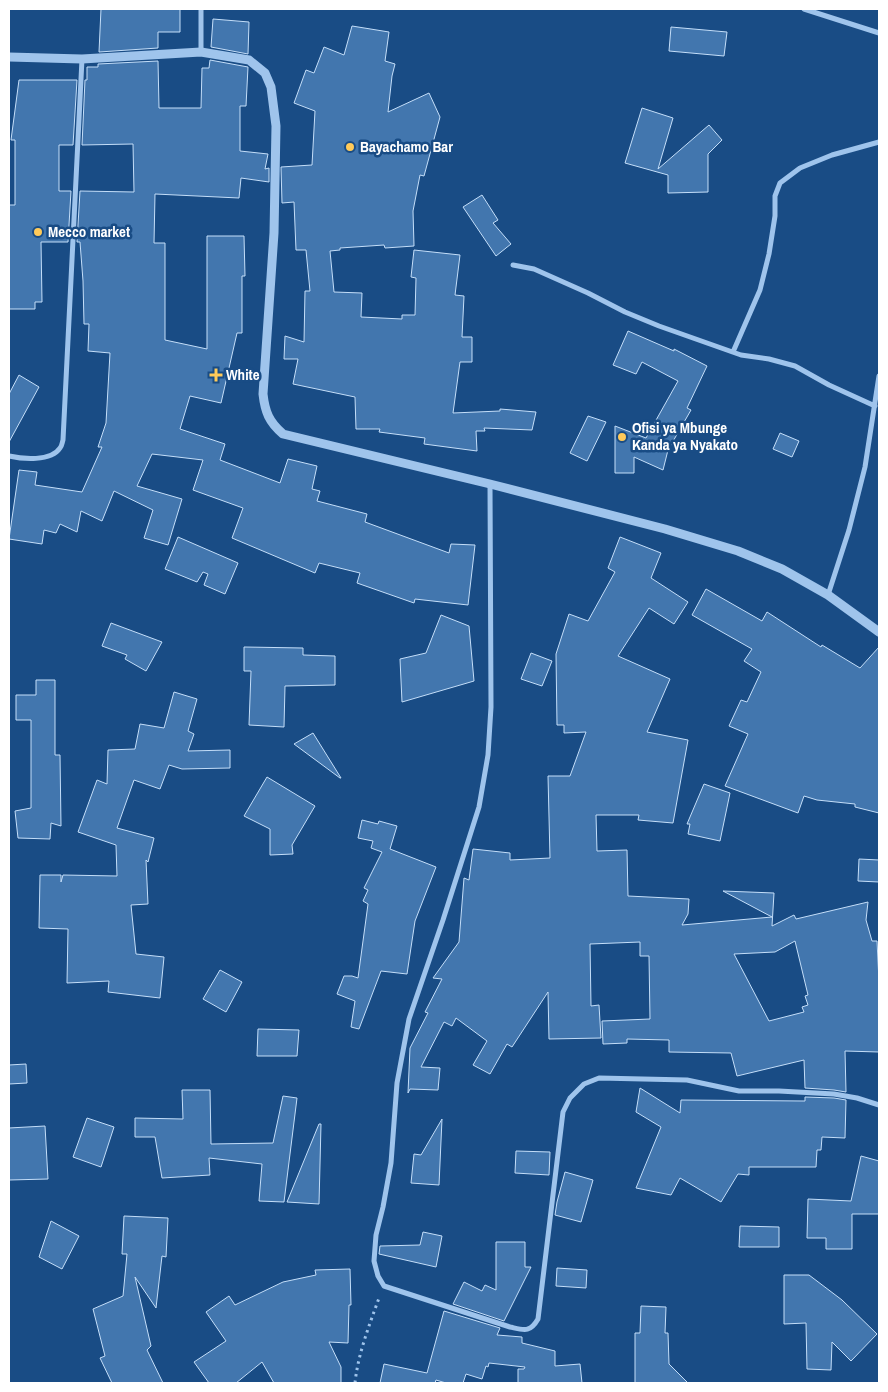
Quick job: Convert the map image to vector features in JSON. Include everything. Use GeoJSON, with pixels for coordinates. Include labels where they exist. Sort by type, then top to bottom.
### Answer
{"type":"FeatureCollection","features":[{"type":"Feature","properties":{"kind":"street"},"geometry":{"type":"LineString","coordinates":[[200,9],[201,52]]}},
{"type":"Feature","properties":{"kind":"street"},"geometry":{"type":"LineString","coordinates":[[804,9],[879,33]]}},
{"type":"Feature","properties":{"kind":"street"},"geometry":{"type":"LineString","coordinates":[[9,57],[82,59],[201,52],[249,60],[265,73],[271,87],[276,126],[274,233],[263,394],[264,409],[269,419],[283,434],[490,484],[665,529],[738,551],[782,569],[828,595],[879,632]]}},
{"type":"Feature","properties":{"kind":"street"},"geometry":{"type":"LineString","coordinates":[[9,456],[34,459],[50,456],[60,450],[63,440],[82,59]]}},
{"type":"Feature","properties":{"kind":"street"},"geometry":{"type":"LineString","coordinates":[[733,352],[760,290],[769,254],[775,216],[775,196],[780,183],[800,168],[832,155],[879,142]]}},
{"type":"Feature","properties":{"kind":"street"},"geometry":{"type":"LineString","coordinates":[[513,265],[534,269],[659,326],[733,352],[795,366],[876,406]]}},
{"type":"Feature","properties":{"kind":"street"},"geometry":{"type":"LineString","coordinates":[[828,595],[852,521],[865,467],[876,406],[879,376]]}},
{"type":"Feature","properties":{"kind":"street"},"geometry":{"type":"LineString","coordinates":[[490,484],[490,707],[488,754],[479,807],[409,1019],[397,1083],[391,1163],[376,1235],[374,1261],[378,1276],[384,1286],[510,1327],[528,1330],[534,1326],[538,1319],[563,1112],[570,1098],[584,1084],[599,1078],[687,1080],[739,1090],[834,1094],[857,1098],[879,1105]]}},
{"type":"Feature","properties":{"kind":"path"},"geometry":{"type":"LineString","coordinates":[[355,1383],[356,1370],[366,1332],[384,1286]]}},
{"type":"Feature","properties":{"kind":"building"},"geometry":{"type":"Polygon","coordinates":[[[101,9],[180,9],[180,32],[158,32],[158,48],[99,52],[101,9]]]}},
{"type":"Feature","properties":{"kind":"building"},"geometry":{"type":"Polygon","coordinates":[[[213,19],[249,22],[248,54],[211,47],[213,19]]]}},
{"type":"Feature","properties":{"kind":"building"},"geometry":{"type":"Polygon","coordinates":[[[352,26],[389,32],[385,61],[395,64],[388,112],[429,93],[440,117],[424,176],[420,175],[413,211],[414,246],[385,248],[384,245],[340,248],[340,250],[330,251],[334,292],[362,293],[361,317],[402,319],[402,315],[415,315],[416,278],[411,277],[414,250],[460,255],[455,295],[464,296],[462,337],[472,337],[472,362],[460,362],[453,413],[500,411],[500,409],[536,412],[532,430],[484,428],[485,431],[476,431],[477,451],[424,444],[425,438],[379,432],[380,429],[356,429],[355,397],[293,384],[298,359],[284,359],[285,336],[304,342],[305,291],[310,291],[306,250],[296,250],[294,202],[282,203],[281,167],[312,165],[315,111],[294,103],[306,70],[314,73],[324,47],[344,55],[352,26]]]}},
{"type":"Feature","properties":{"kind":"building"},"geometry":{"type":"Polygon","coordinates":[[[671,27],[727,32],[724,56],[669,51],[671,27]]]}},
{"type":"Feature","properties":{"kind":"building"},"geometry":{"type":"Polygon","coordinates":[[[210,60],[248,67],[246,106],[240,106],[240,151],[268,154],[265,169],[269,168],[269,182],[241,178],[239,198],[155,194],[154,243],[165,243],[165,340],[207,349],[207,236],[244,236],[245,276],[242,276],[242,333],[237,333],[221,403],[190,396],[180,429],[225,444],[220,460],[280,483],[288,459],[317,466],[312,489],[320,491],[317,501],[367,514],[365,522],[449,553],[451,544],[475,545],[468,605],[415,599],[414,603],[357,583],[360,573],[319,563],[315,573],[232,538],[243,508],[193,490],[203,460],[152,454],[137,486],[182,499],[168,545],[144,538],[153,510],[114,491],[102,521],[81,511],[77,532],[60,524],[56,533],[44,530],[42,544],[9,539],[19,470],[37,472],[35,485],[82,492],[102,447],[98,447],[106,423],[110,353],[88,351],[89,324],[84,324],[80,242],[77,242],[80,191],[134,192],[133,144],[82,145],[87,67],[98,67],[98,64],[158,61],[159,108],[201,108],[202,68],[209,68],[210,60]]]}},
{"type":"Feature","properties":{"kind":"building"},"geometry":{"type":"Polygon","coordinates":[[[19,80],[77,80],[73,145],[59,145],[59,191],[71,191],[68,242],[41,242],[42,302],[35,302],[35,309],[9,309],[9,205],[15,205],[15,140],[11,140],[19,80]]]}},
{"type":"Feature","properties":{"kind":"building"},"geometry":{"type":"Polygon","coordinates":[[[642,108],[673,118],[658,169],[709,125],[722,140],[708,154],[708,192],[668,193],[668,175],[625,163],[642,108]]]}},
{"type":"Feature","properties":{"kind":"building"},"geometry":{"type":"Polygon","coordinates":[[[482,195],[498,220],[493,223],[511,244],[496,256],[463,207],[482,195]]]}},
{"type":"Feature","properties":{"kind":"building"},"geometry":{"type":"Polygon","coordinates":[[[628,331],[674,351],[674,349],[707,366],[687,408],[691,410],[668,450],[663,470],[634,457],[634,473],[615,473],[615,426],[646,438],[678,381],[642,362],[636,374],[613,365],[628,331]]]}},
{"type":"Feature","properties":{"kind":"building"},"geometry":{"type":"Polygon","coordinates":[[[19,375],[39,387],[9,442],[9,394],[19,375]]]}},
{"type":"Feature","properties":{"kind":"building"},"geometry":{"type":"Polygon","coordinates":[[[588,416],[606,422],[587,461],[570,453],[588,416]]]}},
{"type":"Feature","properties":{"kind":"building"},"geometry":{"type":"Polygon","coordinates":[[[780,433],[799,441],[792,457],[773,449],[780,433]]]}},
{"type":"Feature","properties":{"kind":"building"},"geometry":{"type":"Polygon","coordinates":[[[178,537],[238,563],[225,594],[204,585],[208,574],[203,572],[197,582],[165,569],[178,537]]]}},
{"type":"Feature","properties":{"kind":"building"},"geometry":{"type":"Polygon","coordinates":[[[620,537],[661,553],[651,578],[688,602],[674,624],[649,608],[618,656],[670,679],[647,732],[688,740],[673,823],[638,820],[639,815],[596,815],[597,851],[627,850],[628,896],[689,899],[688,914],[682,925],[772,917],[723,891],[774,893],[772,926],[794,915],[796,919],[868,902],[866,920],[872,941],[877,941],[879,1052],[845,1051],[846,1092],[805,1088],[804,1060],[737,1076],[731,1053],[669,1052],[669,1040],[627,1039],[627,1043],[603,1044],[602,1021],[650,1019],[649,956],[640,956],[640,942],[590,944],[591,1006],[599,1005],[601,1038],[549,1039],[548,992],[512,1047],[507,1044],[490,1074],[473,1065],[487,1041],[456,1018],[452,1026],[444,1022],[421,1067],[440,1068],[438,1090],[410,1089],[408,1093],[410,1048],[428,1013],[425,1012],[442,979],[433,978],[459,942],[464,878],[469,880],[473,849],[510,853],[510,860],[550,858],[548,776],[570,776],[586,732],[564,733],[564,725],[557,725],[556,654],[569,614],[588,621],[615,572],[608,568],[620,537]],[[795,941],[775,952],[734,954],[769,1021],[804,1012],[802,1007],[808,1005],[805,996],[808,995],[795,941]]]}},
{"type":"Feature","properties":{"kind":"building"},"geometry":{"type":"Polygon","coordinates":[[[706,589],[762,621],[767,612],[821,647],[822,645],[860,668],[879,647],[879,813],[855,807],[855,804],[817,800],[804,796],[798,813],[725,786],[748,734],[729,726],[741,700],[747,702],[761,672],[744,661],[752,649],[692,615],[706,589]]]}},
{"type":"Feature","properties":{"kind":"building"},"geometry":{"type":"Polygon","coordinates":[[[441,615],[469,626],[474,681],[402,702],[400,659],[426,653],[441,615]]]}},
{"type":"Feature","properties":{"kind":"building"},"geometry":{"type":"Polygon","coordinates":[[[111,623],[162,642],[146,671],[125,659],[127,655],[102,646],[111,623]]]}},
{"type":"Feature","properties":{"kind":"building"},"geometry":{"type":"Polygon","coordinates":[[[244,647],[303,648],[303,655],[335,656],[335,685],[285,686],[284,727],[249,725],[251,671],[244,671],[244,647]]]}},
{"type":"Feature","properties":{"kind":"building"},"geometry":{"type":"Polygon","coordinates":[[[531,653],[552,661],[542,686],[521,679],[531,653]]]}},
{"type":"Feature","properties":{"kind":"building"},"geometry":{"type":"Polygon","coordinates":[[[36,680],[55,680],[55,755],[60,755],[61,826],[51,823],[50,839],[18,838],[15,811],[31,808],[31,720],[16,720],[16,695],[36,695],[36,680]]]}},
{"type":"Feature","properties":{"kind":"building"},"geometry":{"type":"Polygon","coordinates":[[[174,692],[197,699],[188,731],[194,734],[188,751],[230,750],[230,768],[182,769],[169,765],[160,789],[134,780],[117,828],[154,838],[148,862],[146,860],[148,904],[131,905],[136,954],[164,957],[160,998],[108,992],[109,981],[67,983],[68,929],[39,928],[40,875],[61,875],[61,882],[63,875],[117,876],[116,845],[78,832],[97,780],[107,784],[108,750],[135,749],[140,724],[164,728],[174,692]]]}},
{"type":"Feature","properties":{"kind":"building"},"geometry":{"type":"Polygon","coordinates":[[[313,733],[341,778],[294,744],[313,733]]]}},
{"type":"Feature","properties":{"kind":"building"},"geometry":{"type":"Polygon","coordinates":[[[267,777],[315,806],[292,845],[293,854],[270,855],[270,829],[244,816],[267,777]]]}},
{"type":"Feature","properties":{"kind":"building"},"geometry":{"type":"Polygon","coordinates":[[[704,784],[730,793],[720,841],[688,834],[690,824],[687,824],[704,784]]]}},
{"type":"Feature","properties":{"kind":"building"},"geometry":{"type":"Polygon","coordinates":[[[362,820],[378,824],[379,821],[397,826],[390,849],[436,867],[415,921],[407,974],[381,971],[359,1029],[351,1027],[355,1001],[337,994],[344,976],[358,978],[368,904],[363,901],[368,890],[364,888],[382,852],[371,848],[373,841],[358,838],[362,820]]]}},
{"type":"Feature","properties":{"kind":"building"},"geometry":{"type":"Polygon","coordinates":[[[859,859],[879,860],[879,882],[858,881],[859,859]]]}},
{"type":"Feature","properties":{"kind":"building"},"geometry":{"type":"Polygon","coordinates":[[[220,970],[242,982],[226,1012],[203,999],[220,970]]]}},
{"type":"Feature","properties":{"kind":"building"},"geometry":{"type":"Polygon","coordinates":[[[258,1029],[299,1030],[297,1056],[257,1056],[258,1029]]]}},
{"type":"Feature","properties":{"kind":"building"},"geometry":{"type":"Polygon","coordinates":[[[26,1064],[27,1083],[9,1084],[9,1065],[26,1064]]]}},
{"type":"Feature","properties":{"kind":"building"},"geometry":{"type":"Polygon","coordinates":[[[640,1088],[680,1113],[681,1100],[805,1101],[805,1097],[846,1100],[845,1138],[822,1137],[821,1150],[817,1150],[816,1167],[749,1167],[749,1175],[738,1174],[721,1202],[680,1178],[671,1195],[636,1188],[661,1127],[636,1112],[640,1088]]]}},
{"type":"Feature","properties":{"kind":"building"},"geometry":{"type":"Polygon","coordinates":[[[182,1090],[210,1090],[211,1144],[273,1143],[283,1096],[297,1098],[284,1202],[259,1201],[262,1164],[209,1158],[210,1175],[162,1178],[155,1137],[135,1137],[135,1118],[183,1119],[182,1090]]]}},
{"type":"Feature","properties":{"kind":"building"},"geometry":{"type":"Polygon","coordinates":[[[87,1118],[114,1127],[101,1167],[73,1157],[87,1118]]]}},
{"type":"Feature","properties":{"kind":"building"},"geometry":{"type":"Polygon","coordinates":[[[442,1119],[439,1185],[411,1183],[414,1154],[421,1155],[442,1119]]]}},
{"type":"Feature","properties":{"kind":"building"},"geometry":{"type":"Polygon","coordinates":[[[319,1124],[321,1124],[319,1204],[287,1202],[319,1124]]]}},
{"type":"Feature","properties":{"kind":"building"},"geometry":{"type":"Polygon","coordinates":[[[45,1126],[48,1179],[9,1180],[9,1128],[45,1126]]]}},
{"type":"Feature","properties":{"kind":"building"},"geometry":{"type":"Polygon","coordinates":[[[516,1151],[550,1152],[549,1175],[515,1173],[516,1151]]]}},
{"type":"Feature","properties":{"kind":"building"},"geometry":{"type":"Polygon","coordinates":[[[861,1156],[879,1161],[879,1214],[852,1214],[852,1249],[826,1249],[826,1238],[807,1238],[808,1199],[851,1201],[861,1156]]]}},
{"type":"Feature","properties":{"kind":"building"},"geometry":{"type":"Polygon","coordinates":[[[565,1172],[593,1180],[581,1222],[555,1215],[565,1172]]]}},
{"type":"Feature","properties":{"kind":"building"},"geometry":{"type":"Polygon","coordinates":[[[124,1216],[168,1218],[166,1257],[162,1256],[156,1308],[135,1277],[151,1346],[147,1350],[163,1383],[112,1383],[100,1358],[105,1356],[93,1309],[123,1296],[127,1254],[122,1254],[124,1216]]]}},
{"type":"Feature","properties":{"kind":"building"},"geometry":{"type":"Polygon","coordinates":[[[51,1221],[79,1236],[62,1269],[39,1257],[51,1221]]]}},
{"type":"Feature","properties":{"kind":"building"},"geometry":{"type":"Polygon","coordinates":[[[740,1226],[779,1227],[779,1247],[739,1247],[740,1226]]]}},
{"type":"Feature","properties":{"kind":"building"},"geometry":{"type":"Polygon","coordinates":[[[423,1232],[442,1236],[436,1267],[379,1254],[380,1246],[420,1245],[423,1232]]]}},
{"type":"Feature","properties":{"kind":"building"},"geometry":{"type":"Polygon","coordinates":[[[496,1242],[525,1242],[525,1267],[531,1267],[504,1321],[453,1304],[464,1282],[482,1291],[485,1285],[496,1290],[496,1242]]]}},
{"type":"Feature","properties":{"kind":"building"},"geometry":{"type":"Polygon","coordinates":[[[557,1268],[587,1270],[586,1288],[556,1286],[557,1268]]]}},
{"type":"Feature","properties":{"kind":"building"},"geometry":{"type":"Polygon","coordinates":[[[350,1269],[351,1305],[349,1305],[348,1343],[329,1342],[341,1367],[341,1383],[274,1383],[262,1362],[236,1383],[209,1383],[194,1362],[226,1341],[206,1312],[229,1296],[235,1305],[283,1282],[316,1275],[315,1270],[350,1269]]]}},
{"type":"Feature","properties":{"kind":"building"},"geometry":{"type":"Polygon","coordinates":[[[784,1275],[809,1275],[842,1300],[877,1334],[851,1361],[832,1342],[831,1370],[807,1369],[806,1323],[784,1324],[784,1275]]]}},
{"type":"Feature","properties":{"kind":"building"},"geometry":{"type":"Polygon","coordinates":[[[641,1306],[666,1307],[665,1333],[668,1333],[669,1364],[688,1383],[635,1383],[635,1333],[640,1333],[641,1306]]]}},
{"type":"Feature","properties":{"kind":"building"},"geometry":{"type":"Polygon","coordinates":[[[444,1311],[500,1328],[497,1335],[522,1337],[522,1343],[555,1351],[555,1366],[580,1364],[582,1383],[518,1383],[518,1369],[524,1369],[525,1367],[489,1363],[488,1367],[486,1366],[482,1379],[466,1374],[463,1383],[446,1383],[436,1380],[435,1383],[380,1383],[384,1364],[427,1373],[444,1311]]]}},
{"type":"Feature","properties":{"kind":"place","name":"Bayachamo Bar"},"geometry":{"type":"Point","coordinates":[350,147]}},
{"type":"Feature","properties":{"kind":"place","name":"Mecco market"},"geometry":{"type":"Point","coordinates":[38,232]}},
{"type":"Feature","properties":{"kind":"place","name":"White"},"geometry":{"type":"Point","coordinates":[216,375]}},
{"type":"Feature","properties":{"kind":"place","name":"Ofisi ya Mbunge Kanda ya Nyakato"},"geometry":{"type":"Point","coordinates":[622,437]}}]}
